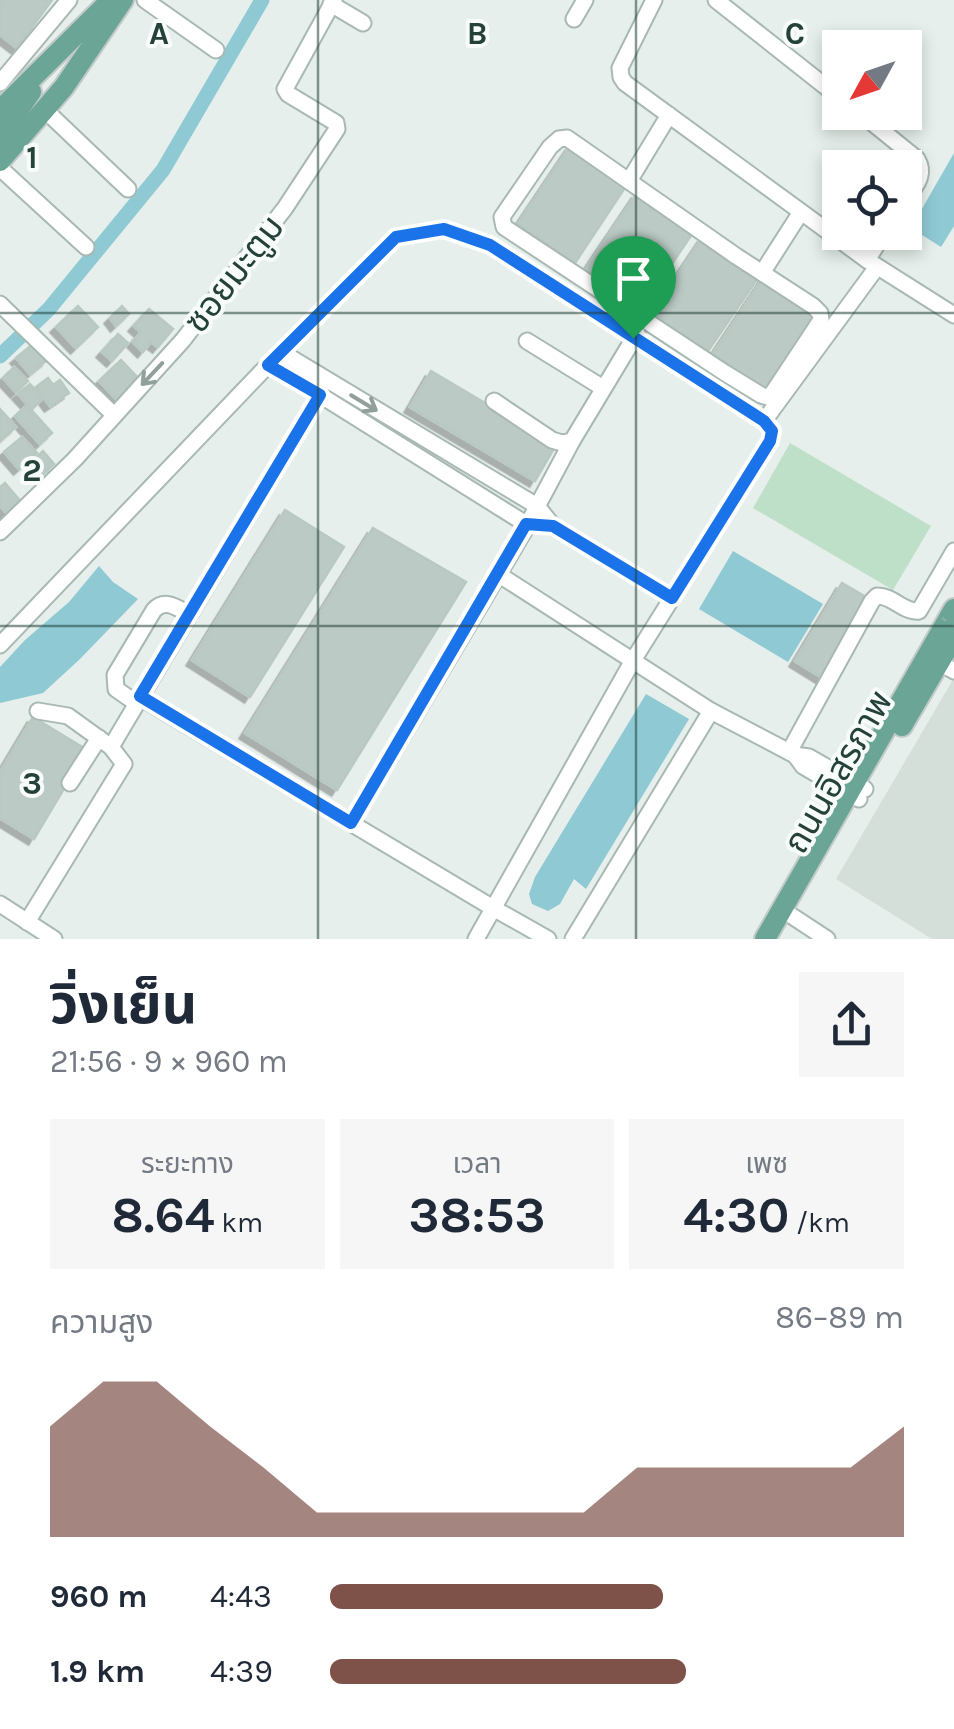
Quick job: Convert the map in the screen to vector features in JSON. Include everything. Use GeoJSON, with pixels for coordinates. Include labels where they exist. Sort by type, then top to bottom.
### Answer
{"type":"FeatureCollection","features":[{"type":"Feature","properties":{"kind":"main road"},"geometry":{"type":"LineString","coordinates":[[2,134],[64,45],[111,0]]}},
{"type":"Feature","properties":{"kind":"main road"},"geometry":{"type":"LineString","coordinates":[[0,164],[83,62],[123,0]]}},
{"type":"Feature","properties":{"kind":"main road"},"geometry":{"type":"LineString","coordinates":[[0,110],[7,78],[64,45]]}},
{"type":"Feature","properties":{"kind":"main road"},"geometry":{"type":"LineString","coordinates":[[2,134],[83,62]]}},
{"type":"Feature","properties":{"kind":"main road"},"geometry":{"type":"LineString","coordinates":[[765,939],[857,791],[948,614]]}},
{"type":"Feature","properties":{"kind":"main road","name":"ถนนอิสรภาพ"},"geometry":{"type":"LineString","coordinates":[[779,939],[857,791],[947,667],[954,637]]}},
{"type":"Feature","properties":{"kind":"street"},"geometry":{"type":"LineString","coordinates":[[7,78],[68,0]]}},
{"type":"Feature","properties":{"kind":"street"},"geometry":{"type":"LineString","coordinates":[[145,0],[216,50]]}},
{"type":"Feature","properties":{"kind":"street"},"geometry":{"type":"LineString","coordinates":[[574,19],[585,0]]}},
{"type":"Feature","properties":{"kind":"street"},"geometry":{"type":"LineString","coordinates":[[654,0],[620,68],[621,77],[872,263],[953,311]]}},
{"type":"Feature","properties":{"kind":"street"},"geometry":{"type":"LineString","coordinates":[[716,0],[822,84]]}},
{"type":"Feature","properties":{"kind":"street"},"geometry":{"type":"LineString","coordinates":[[332,2],[363,23]]}},
{"type":"Feature","properties":{"kind":"street","name":"ซอยมะตูม"},"geometry":{"type":"LineString","coordinates":[[0,532],[75,459],[183,340],[285,208],[337,129],[336,123],[286,93],[332,2]]}},
{"type":"Feature","properties":{"kind":"street"},"geometry":{"type":"LineString","coordinates":[[45,110],[128,189]]}},
{"type":"Feature","properties":{"kind":"street"},"geometry":{"type":"LineString","coordinates":[[630,180],[669,115]]}},
{"type":"Feature","properties":{"kind":"street"},"geometry":{"type":"LineString","coordinates":[[881,130],[906,150]]}},
{"type":"Feature","properties":{"kind":"street"},"geometry":{"type":"LineString","coordinates":[[567,138],[762,273],[822,316],[767,397],[724,374],[504,227],[502,217],[550,148],[559,139],[567,138]]}},
{"type":"Feature","properties":{"kind":"street"},"geometry":{"type":"LineString","coordinates":[[0,164],[86,247]]}},
{"type":"Feature","properties":{"kind":"street"},"geometry":{"type":"LineString","coordinates":[[762,273],[802,212]]}},
{"type":"Feature","properties":{"kind":"street"},"geometry":{"type":"LineString","coordinates":[[0,645],[396,237],[444,229],[490,245],[764,421],[772,431],[770,441],[632,662],[476,939]]}},
{"type":"Feature","properties":{"kind":"street"},"geometry":{"type":"LineString","coordinates":[[764,421],[877,250]]}},
{"type":"Feature","properties":{"kind":"street"},"geometry":{"type":"LineString","coordinates":[[0,304],[114,415]]}},
{"type":"Feature","properties":{"kind":"street"},"geometry":{"type":"LineString","coordinates":[[351,823],[645,321]]}},
{"type":"Feature","properties":{"kind":"street"},"geometry":{"type":"LineString","coordinates":[[527,342],[603,388]]}},
{"type":"Feature","properties":{"kind":"street"},"geometry":{"type":"LineString","coordinates":[[281,352],[320,395],[526,524],[553,526]]}},
{"type":"Feature","properties":{"kind":"street"},"geometry":{"type":"LineString","coordinates":[[268,365],[300,374],[536,506],[553,526],[672,598]]}},
{"type":"Feature","properties":{"kind":"street"},"geometry":{"type":"LineString","coordinates":[[70,783],[138,700],[320,395]]}},
{"type":"Feature","properties":{"kind":"street"},"geometry":{"type":"LineString","coordinates":[[494,401],[552,440],[572,441]]}},
{"type":"Feature","properties":{"kind":"street"},"geometry":{"type":"LineString","coordinates":[[792,753],[876,596],[918,611],[954,551]]}},
{"type":"Feature","properties":{"kind":"street"},"geometry":{"type":"LineString","coordinates":[[498,574],[710,711],[792,753],[803,766],[857,791]]}},
{"type":"Feature","properties":{"kind":"street"},"geometry":{"type":"LineString","coordinates":[[189,614],[167,603],[158,605],[115,676],[116,688],[548,939]]}},
{"type":"Feature","properties":{"kind":"street"},"geometry":{"type":"LineString","coordinates":[[27,922],[124,764],[105,742],[68,716],[38,711]]}},
{"type":"Feature","properties":{"kind":"street"},"geometry":{"type":"LineString","coordinates":[[573,939],[710,711]]}},
{"type":"Feature","properties":{"kind":"street"},"geometry":{"type":"LineString","coordinates":[[0,904],[54,939]]}},
{"type":"Feature","properties":{"kind":"street"},"geometry":{"type":"LineString","coordinates":[[792,916],[827,939]]}},
{"type":"Feature","properties":{"kind":"path"},"geometry":{"type":"LineString","coordinates":[[948,614],[954,626]]}},
{"type":"Feature","properties":{"kind":"shaded area"},"geometry":{"type":"Polygon","coordinates":[[[954,678],[954,939],[932,939],[836,879],[954,678]]]}},
{"type":"Feature","properties":{"kind":"green space"},"geometry":{"type":"Polygon","coordinates":[[[790,443],[931,526],[893,590],[753,508],[790,443]]]}},
{"type":"Feature","properties":{"kind":"water"},"geometry":{"type":"Polygon","coordinates":[[[954,153],[954,226],[941,247],[922,235],[922,209],[954,153]]]}},
{"type":"Feature","properties":{"kind":"water"},"geometry":{"type":"Polygon","coordinates":[[[733,551],[823,604],[788,662],[699,609],[733,551]]]}},
{"type":"Feature","properties":{"kind":"water"},"geometry":{"type":"Polygon","coordinates":[[[99,566],[113,582],[138,599],[43,693],[0,703],[0,667],[69,602],[99,566]]]}},
{"type":"Feature","properties":{"kind":"water"},"geometry":{"type":"Polygon","coordinates":[[[646,694],[689,719],[586,889],[574,879],[560,904],[548,911],[532,904],[529,894],[535,877],[646,694]]]}},
{"type":"Feature","properties":{"kind":"building"},"geometry":{"type":"Polygon","coordinates":[[[0,0],[52,0],[17,48],[0,35],[0,0]]]}},
{"type":"Feature","properties":{"kind":"building"},"geometry":{"type":"Polygon","coordinates":[[[571,145],[628,183],[575,263],[518,224],[571,145]]]}},
{"type":"Feature","properties":{"kind":"building"},"geometry":{"type":"Polygon","coordinates":[[[637,193],[694,231],[641,310],[584,272],[637,193]]]}},
{"type":"Feature","properties":{"kind":"building"},"geometry":{"type":"Polygon","coordinates":[[[703,237],[760,275],[706,354],[650,316],[703,237]]]}},
{"type":"Feature","properties":{"kind":"building"},"geometry":{"type":"Polygon","coordinates":[[[764,277],[821,316],[768,395],[711,357],[764,277]]]}},
{"type":"Feature","properties":{"kind":"building"},"geometry":{"type":"Polygon","coordinates":[[[78,306],[98,327],[76,348],[56,327],[78,306]]]}},
{"type":"Feature","properties":{"kind":"building"},"geometry":{"type":"Polygon","coordinates":[[[122,306],[129,314],[116,326],[110,318],[122,306]]]}},
{"type":"Feature","properties":{"kind":"building"},"geometry":{"type":"Polygon","coordinates":[[[149,309],[173,329],[158,347],[151,342],[143,352],[133,342],[141,332],[134,326],[149,309]]]}},
{"type":"Feature","properties":{"kind":"building"},"geometry":{"type":"Polygon","coordinates":[[[118,334],[128,343],[112,361],[102,352],[118,334]]]}},
{"type":"Feature","properties":{"kind":"building"},"geometry":{"type":"Polygon","coordinates":[[[33,344],[47,360],[30,374],[16,358],[33,344]]]}},
{"type":"Feature","properties":{"kind":"building"},"geometry":{"type":"Polygon","coordinates":[[[121,360],[141,381],[119,402],[99,381],[121,360]]]}},
{"type":"Feature","properties":{"kind":"building"},"geometry":{"type":"Polygon","coordinates":[[[14,367],[28,381],[16,392],[3,378],[14,367]]]}},
{"type":"Feature","properties":{"kind":"building"},"geometry":{"type":"Polygon","coordinates":[[[431,371],[556,445],[535,481],[410,407],[431,371]]]}},
{"type":"Feature","properties":{"kind":"building"},"geometry":{"type":"Polygon","coordinates":[[[48,378],[53,385],[60,380],[69,393],[50,406],[36,387],[48,378]]]}},
{"type":"Feature","properties":{"kind":"building"},"geometry":{"type":"Polygon","coordinates":[[[30,384],[43,398],[32,409],[18,394],[30,384]]]}},
{"type":"Feature","properties":{"kind":"building"},"geometry":{"type":"Polygon","coordinates":[[[27,405],[52,433],[40,444],[15,416],[27,405]]]}},
{"type":"Feature","properties":{"kind":"building"},"geometry":{"type":"Polygon","coordinates":[[[0,409],[16,427],[0,441],[0,409]]]}},
{"type":"Feature","properties":{"kind":"building"},"geometry":{"type":"Polygon","coordinates":[[[22,437],[37,453],[19,469],[4,452],[22,437]]]}},
{"type":"Feature","properties":{"kind":"building"},"geometry":{"type":"Polygon","coordinates":[[[43,451],[54,464],[43,474],[32,461],[43,451]]]}},
{"type":"Feature","properties":{"kind":"building"},"geometry":{"type":"Polygon","coordinates":[[[5,483],[23,504],[9,516],[0,506],[0,487],[5,483]]]}},
{"type":"Feature","properties":{"kind":"building"},"geometry":{"type":"Polygon","coordinates":[[[285,510],[344,547],[250,697],[192,660],[285,510]]]}},
{"type":"Feature","properties":{"kind":"building"},"geometry":{"type":"Polygon","coordinates":[[[373,528],[466,582],[337,790],[245,733],[373,528]]]}},
{"type":"Feature","properties":{"kind":"building"},"geometry":{"type":"Polygon","coordinates":[[[842,583],[871,600],[824,679],[795,661],[842,583]]]}},
{"type":"Feature","properties":{"kind":"building"},"geometry":{"type":"Polygon","coordinates":[[[33,717],[87,750],[34,839],[0,818],[0,772],[33,717]]]}},
{"type":"Feature","properties":{"kind":"waterway"},"geometry":{"type":"LineString","coordinates":[[0,356],[49,309],[163,170],[262,0]]}},
{"type":"Feature","properties":{"kind":"route"},"geometry":{"type":"LineString","coordinates":[[444,229],[490,245],[633,338],[764,421],[772,431],[770,441],[672,598],[553,526],[526,524],[351,823],[140,696],[320,395],[268,365],[396,237],[444,229]]}}]}
